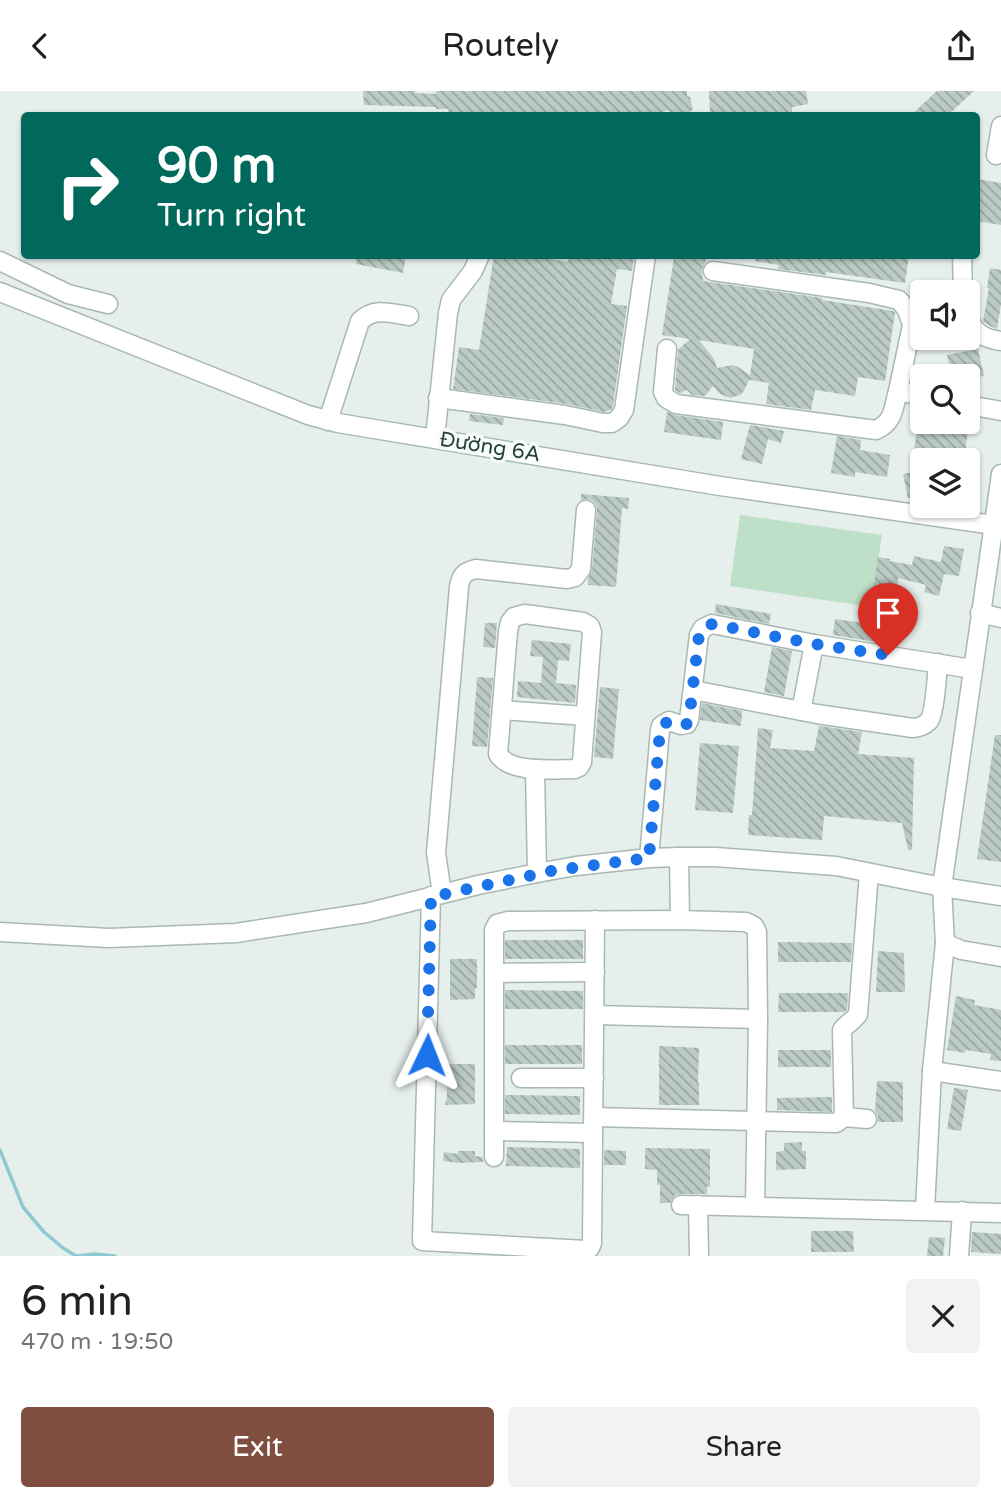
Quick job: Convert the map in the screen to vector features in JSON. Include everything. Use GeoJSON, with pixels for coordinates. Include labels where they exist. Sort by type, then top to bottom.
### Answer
{"type":"FeatureCollection","features":[{"type":"Feature","properties":{"kind":"street"},"geometry":{"type":"LineString","coordinates":[[996,155],[1001,126]]}},
{"type":"Feature","properties":{"kind":"street"},"geometry":{"type":"LineString","coordinates":[[435,438],[451,300],[473,271],[478,259]]}},
{"type":"Feature","properties":{"kind":"street"},"geometry":{"type":"LineString","coordinates":[[438,398],[612,423],[624,409],[645,259]]}},
{"type":"Feature","properties":{"kind":"street"},"geometry":{"type":"LineString","coordinates":[[962,259],[963,280]]}},
{"type":"Feature","properties":{"kind":"street"},"geometry":{"type":"LineString","coordinates":[[0,261],[68,294],[108,303]]}},
{"type":"Feature","properties":{"kind":"street"},"geometry":{"type":"LineString","coordinates":[[667,349],[663,392],[666,398],[676,404],[876,430],[890,421],[912,324],[900,300],[869,293],[713,271]]}},
{"type":"Feature","properties":{"kind":"street","name":"Đường 6A"},"geometry":{"type":"LineString","coordinates":[[0,292],[328,421],[720,486],[997,526]]}},
{"type":"Feature","properties":{"kind":"street"},"geometry":{"type":"LineString","coordinates":[[328,421],[360,321],[366,315],[377,311],[409,316]]}},
{"type":"Feature","properties":{"kind":"street"},"geometry":{"type":"LineString","coordinates":[[980,335],[1001,341]]}},
{"type":"Feature","properties":{"kind":"street"},"geometry":{"type":"LineString","coordinates":[[898,391],[910,394]]}},
{"type":"Feature","properties":{"kind":"street"},"geometry":{"type":"LineString","coordinates":[[980,407],[1001,411]]}},
{"type":"Feature","properties":{"kind":"street"},"geometry":{"type":"LineString","coordinates":[[925,1210],[932,1071],[944,943],[942,887],[980,614],[997,526],[1001,474]]}},
{"type":"Feature","properties":{"kind":"street"},"geometry":{"type":"LineString","coordinates":[[586,510],[581,569],[575,577],[567,579],[476,569],[461,577],[436,853],[437,895],[422,1241],[586,1251],[590,1248],[594,1125],[595,920]]}},
{"type":"Feature","properties":{"kind":"street"},"geometry":{"type":"LineString","coordinates":[[525,614],[583,622],[590,626],[592,632],[586,716],[582,762],[579,767],[535,769],[502,761],[498,754],[502,710],[510,622],[514,617],[525,614]]}},
{"type":"Feature","properties":{"kind":"street"},"geometry":{"type":"LineString","coordinates":[[980,614],[1001,618]]}},
{"type":"Feature","properties":{"kind":"street"},"geometry":{"type":"LineString","coordinates":[[649,858],[660,730],[661,726],[669,721],[681,725],[687,724],[689,720],[699,635],[703,628],[712,624],[814,644],[972,669]]}},
{"type":"Feature","properties":{"kind":"street"},"geometry":{"type":"LineString","coordinates":[[802,712],[814,644]]}},
{"type":"Feature","properties":{"kind":"street"},"geometry":{"type":"LineString","coordinates":[[693,690],[802,712],[913,728],[927,723],[932,715],[938,663]]}},
{"type":"Feature","properties":{"kind":"street"},"geometry":{"type":"LineString","coordinates":[[502,710],[586,716]]}},
{"type":"Feature","properties":{"kind":"street"},"geometry":{"type":"LineString","coordinates":[[535,769],[537,873]]}},
{"type":"Feature","properties":{"kind":"street"},"geometry":{"type":"LineString","coordinates":[[679,857],[680,920]]}},
{"type":"Feature","properties":{"kind":"street"},"geometry":{"type":"LineString","coordinates":[[0,932],[109,938],[236,933],[366,913],[537,873],[649,858],[715,857],[836,866],[1001,896]]}},
{"type":"Feature","properties":{"kind":"street"},"geometry":{"type":"LineString","coordinates":[[844,1117],[842,1030],[859,1014],[869,873]]}},
{"type":"Feature","properties":{"kind":"street"},"geometry":{"type":"LineString","coordinates":[[494,1157],[494,930],[497,924],[508,921],[595,920],[746,922],[754,926],[757,932],[755,1206]]}},
{"type":"Feature","properties":{"kind":"street"},"geometry":{"type":"LineString","coordinates":[[944,943],[961,950],[1001,957]]}},
{"type":"Feature","properties":{"kind":"street"},"geometry":{"type":"LineString","coordinates":[[494,973],[595,972]]}},
{"type":"Feature","properties":{"kind":"street"},"geometry":{"type":"LineString","coordinates":[[595,1015],[758,1019]]}},
{"type":"Feature","properties":{"kind":"street"},"geometry":{"type":"LineString","coordinates":[[932,1071],[1001,1081]]}},
{"type":"Feature","properties":{"kind":"street"},"geometry":{"type":"LineString","coordinates":[[521,1077],[594,1078]]}},
{"type":"Feature","properties":{"kind":"street"},"geometry":{"type":"LineString","coordinates":[[494,1131],[594,1125],[757,1121],[836,1123],[844,1117],[867,1119]]}},
{"type":"Feature","properties":{"kind":"street"},"geometry":{"type":"LineString","coordinates":[[699,1256],[690,1205],[1001,1213]]}},
{"type":"Feature","properties":{"kind":"street"},"geometry":{"type":"LineString","coordinates":[[959,1256],[962,1211]]}},
{"type":"Feature","properties":{"kind":"green space"},"geometry":{"type":"Polygon","coordinates":[[[740,515],[882,535],[871,607],[730,586],[740,515]]]}},
{"type":"Feature","properties":{"kind":"building"},"geometry":{"type":"Polygon","coordinates":[[[363,91],[415,91],[436,94],[436,91],[687,91],[693,109],[690,112],[448,112],[449,109],[436,107],[364,105],[363,91]]]}},
{"type":"Feature","properties":{"kind":"building"},"geometry":{"type":"Polygon","coordinates":[[[709,91],[806,91],[808,104],[792,107],[792,112],[710,112],[709,91]]]}},
{"type":"Feature","properties":{"kind":"building"},"geometry":{"type":"Polygon","coordinates":[[[937,91],[974,91],[951,112],[914,112],[937,91]]]}},
{"type":"Feature","properties":{"kind":"building"},"geometry":{"type":"Polygon","coordinates":[[[980,180],[1001,183],[1001,225],[980,222],[980,180]]]}},
{"type":"Feature","properties":{"kind":"building"},"geometry":{"type":"Polygon","coordinates":[[[357,259],[405,259],[403,273],[356,264],[357,259]]]}},
{"type":"Feature","properties":{"kind":"building"},"geometry":{"type":"Polygon","coordinates":[[[493,259],[550,259],[568,262],[568,259],[634,259],[632,271],[617,269],[611,304],[627,306],[611,410],[604,412],[567,404],[453,389],[459,347],[479,350],[493,259]]]}},
{"type":"Feature","properties":{"kind":"building"},"geometry":{"type":"Polygon","coordinates":[[[674,259],[706,259],[702,269],[703,281],[822,298],[895,313],[885,381],[858,377],[855,396],[815,390],[811,410],[766,404],[769,383],[749,380],[740,395],[730,398],[720,394],[713,386],[705,396],[692,395],[687,390],[680,393],[675,390],[678,350],[690,339],[662,335],[674,259]],[[699,340],[714,359],[717,368],[733,365],[750,375],[754,349],[699,340]]]}},
{"type":"Feature","properties":{"kind":"building"},"geometry":{"type":"Polygon","coordinates":[[[908,259],[905,283],[826,272],[826,275],[778,269],[779,265],[755,261],[908,259]]]}},
{"type":"Feature","properties":{"kind":"building"},"geometry":{"type":"Polygon","coordinates":[[[990,268],[1001,270],[1001,304],[997,329],[983,321],[990,268]]]}},
{"type":"Feature","properties":{"kind":"building"},"geometry":{"type":"Polygon","coordinates":[[[978,350],[984,376],[980,377],[980,364],[949,364],[947,355],[978,350]]]}},
{"type":"Feature","properties":{"kind":"building"},"geometry":{"type":"Polygon","coordinates":[[[667,412],[723,422],[721,440],[664,432],[667,412]]]}},
{"type":"Feature","properties":{"kind":"building"},"geometry":{"type":"Polygon","coordinates":[[[470,414],[504,418],[503,425],[469,421],[470,414]]]}},
{"type":"Feature","properties":{"kind":"building"},"geometry":{"type":"Polygon","coordinates":[[[750,425],[784,431],[781,443],[768,439],[762,464],[741,459],[750,425]]]}},
{"type":"Feature","properties":{"kind":"building"},"geometry":{"type":"Polygon","coordinates":[[[916,434],[968,434],[966,448],[914,448],[916,434]]]}},
{"type":"Feature","properties":{"kind":"building"},"geometry":{"type":"Polygon","coordinates":[[[837,436],[861,440],[860,450],[890,455],[887,477],[855,472],[855,477],[831,473],[837,436]]]}},
{"type":"Feature","properties":{"kind":"building"},"geometry":{"type":"Polygon","coordinates":[[[910,473],[910,498],[908,498],[903,474],[910,473]]]}},
{"type":"Feature","properties":{"kind":"building"},"geometry":{"type":"Polygon","coordinates":[[[581,494],[629,498],[628,509],[622,508],[616,587],[588,585],[592,570],[597,510],[592,500],[581,500],[581,494]]]}},
{"type":"Feature","properties":{"kind":"building"},"geometry":{"type":"Polygon","coordinates":[[[944,546],[964,549],[959,576],[944,574],[939,596],[924,592],[926,585],[898,578],[896,593],[873,590],[878,557],[912,565],[914,556],[941,562],[944,546]]]}},
{"type":"Feature","properties":{"kind":"building"},"geometry":{"type":"Polygon","coordinates":[[[716,604],[771,614],[769,624],[715,613],[716,604]]]}},
{"type":"Feature","properties":{"kind":"building"},"geometry":{"type":"Polygon","coordinates":[[[835,619],[878,625],[876,642],[833,635],[835,619]]]}},
{"type":"Feature","properties":{"kind":"building"},"geometry":{"type":"Polygon","coordinates":[[[485,623],[497,623],[495,648],[483,647],[485,623]]]}},
{"type":"Feature","properties":{"kind":"building"},"geometry":{"type":"Polygon","coordinates":[[[532,640],[571,644],[569,661],[558,660],[556,683],[576,685],[575,703],[517,697],[518,681],[541,683],[543,657],[530,656],[532,640]]]}},
{"type":"Feature","properties":{"kind":"building"},"geometry":{"type":"Polygon","coordinates":[[[772,647],[792,651],[784,696],[764,692],[772,647]]]}},
{"type":"Feature","properties":{"kind":"building"},"geometry":{"type":"Polygon","coordinates":[[[477,677],[493,678],[487,747],[472,746],[477,677]]]}},
{"type":"Feature","properties":{"kind":"building"},"geometry":{"type":"Polygon","coordinates":[[[600,687],[619,689],[613,759],[594,757],[600,687]]]}},
{"type":"Feature","properties":{"kind":"building"},"geometry":{"type":"Polygon","coordinates":[[[702,703],[742,711],[741,726],[700,720],[702,703]]]}},
{"type":"Feature","properties":{"kind":"building"},"geometry":{"type":"Polygon","coordinates":[[[819,726],[862,732],[858,754],[914,758],[912,850],[908,850],[902,823],[824,816],[822,840],[748,835],[749,815],[752,815],[758,728],[773,730],[770,748],[814,751],[819,726]]]}},
{"type":"Feature","properties":{"kind":"building"},"geometry":{"type":"Polygon","coordinates":[[[995,735],[1001,735],[1001,862],[977,859],[995,735]]]}},
{"type":"Feature","properties":{"kind":"building"},"geometry":{"type":"Polygon","coordinates":[[[700,743],[739,746],[733,813],[695,810],[700,743]]]}},
{"type":"Feature","properties":{"kind":"building"},"geometry":{"type":"Polygon","coordinates":[[[505,940],[583,940],[583,959],[505,959],[505,940]]]}},
{"type":"Feature","properties":{"kind":"building"},"geometry":{"type":"Polygon","coordinates":[[[778,942],[852,943],[851,962],[778,962],[778,942]]]}},
{"type":"Feature","properties":{"kind":"building"},"geometry":{"type":"Polygon","coordinates":[[[878,951],[904,953],[905,992],[876,992],[878,951]]]}},
{"type":"Feature","properties":{"kind":"building"},"geometry":{"type":"Polygon","coordinates":[[[450,959],[477,959],[475,999],[450,1000],[450,959]]]}},
{"type":"Feature","properties":{"kind":"building"},"geometry":{"type":"Polygon","coordinates":[[[505,990],[583,991],[583,1009],[505,1009],[505,990]]]}},
{"type":"Feature","properties":{"kind":"building"},"geometry":{"type":"Polygon","coordinates":[[[779,993],[848,993],[847,1010],[778,1012],[779,993]]]}},
{"type":"Feature","properties":{"kind":"building"},"geometry":{"type":"Polygon","coordinates":[[[956,996],[975,1000],[974,1005],[1001,1010],[1001,1061],[990,1060],[991,1054],[947,1050],[956,996]]]}},
{"type":"Feature","properties":{"kind":"building"},"geometry":{"type":"Polygon","coordinates":[[[505,1045],[582,1045],[582,1064],[505,1064],[505,1045]]]}},
{"type":"Feature","properties":{"kind":"building"},"geometry":{"type":"Polygon","coordinates":[[[659,1046],[699,1048],[699,1105],[659,1105],[659,1046]]]}},
{"type":"Feature","properties":{"kind":"building"},"geometry":{"type":"Polygon","coordinates":[[[778,1050],[831,1050],[831,1067],[778,1067],[778,1050]]]}},
{"type":"Feature","properties":{"kind":"building"},"geometry":{"type":"Polygon","coordinates":[[[446,1064],[475,1064],[475,1104],[445,1105],[446,1064]]]}},
{"type":"Feature","properties":{"kind":"building"},"geometry":{"type":"Polygon","coordinates":[[[877,1081],[903,1082],[903,1122],[878,1122],[875,1111],[877,1081]]]}},
{"type":"Feature","properties":{"kind":"building"},"geometry":{"type":"Polygon","coordinates":[[[954,1088],[968,1090],[961,1131],[947,1129],[954,1088]]]}},
{"type":"Feature","properties":{"kind":"building"},"geometry":{"type":"Polygon","coordinates":[[[505,1095],[580,1096],[580,1115],[505,1114],[505,1095]]]}},
{"type":"Feature","properties":{"kind":"building"},"geometry":{"type":"Polygon","coordinates":[[[832,1097],[832,1112],[777,1110],[777,1098],[832,1097]]]}},
{"type":"Feature","properties":{"kind":"building"},"geometry":{"type":"Polygon","coordinates":[[[802,1142],[802,1151],[806,1151],[806,1169],[776,1170],[776,1152],[784,1151],[784,1143],[802,1142]]]}},
{"type":"Feature","properties":{"kind":"building"},"geometry":{"type":"Polygon","coordinates":[[[507,1147],[580,1149],[580,1168],[506,1166],[507,1147]]]}},
{"type":"Feature","properties":{"kind":"building"},"geometry":{"type":"Polygon","coordinates":[[[645,1148],[710,1149],[710,1187],[707,1186],[707,1194],[675,1195],[670,1203],[660,1203],[657,1170],[645,1169],[645,1148]]]}},
{"type":"Feature","properties":{"kind":"building"},"geometry":{"type":"Polygon","coordinates":[[[604,1150],[626,1151],[626,1165],[604,1165],[604,1150]]]}},
{"type":"Feature","properties":{"kind":"building"},"geometry":{"type":"Polygon","coordinates":[[[458,1151],[475,1151],[475,1156],[483,1157],[483,1162],[443,1161],[444,1152],[458,1154],[458,1151]]]}},
{"type":"Feature","properties":{"kind":"building"},"geometry":{"type":"Polygon","coordinates":[[[811,1231],[853,1231],[854,1252],[811,1252],[811,1231]]]}},
{"type":"Feature","properties":{"kind":"building"},"geometry":{"type":"Polygon","coordinates":[[[972,1232],[1001,1234],[1001,1254],[971,1252],[972,1232]]]}},
{"type":"Feature","properties":{"kind":"building"},"geometry":{"type":"Polygon","coordinates":[[[929,1237],[945,1238],[943,1256],[927,1256],[929,1237]]]}},
{"type":"Feature","properties":{"kind":"waterway"},"geometry":{"type":"LineString","coordinates":[[0,1150],[23,1207],[44,1232],[76,1256]]}},
{"type":"Feature","properties":{"kind":"waterway"},"geometry":{"type":"LineString","coordinates":[[77,1256],[115,1256]]}},
{"type":"Feature","properties":{"kind":"route"},"geometry":{"type":"LineString","coordinates":[[427,1055],[431,897],[576,866],[649,858],[660,730],[661,726],[669,721],[681,725],[687,724],[689,720],[699,635],[703,628],[712,624],[888,655]]}}]}
